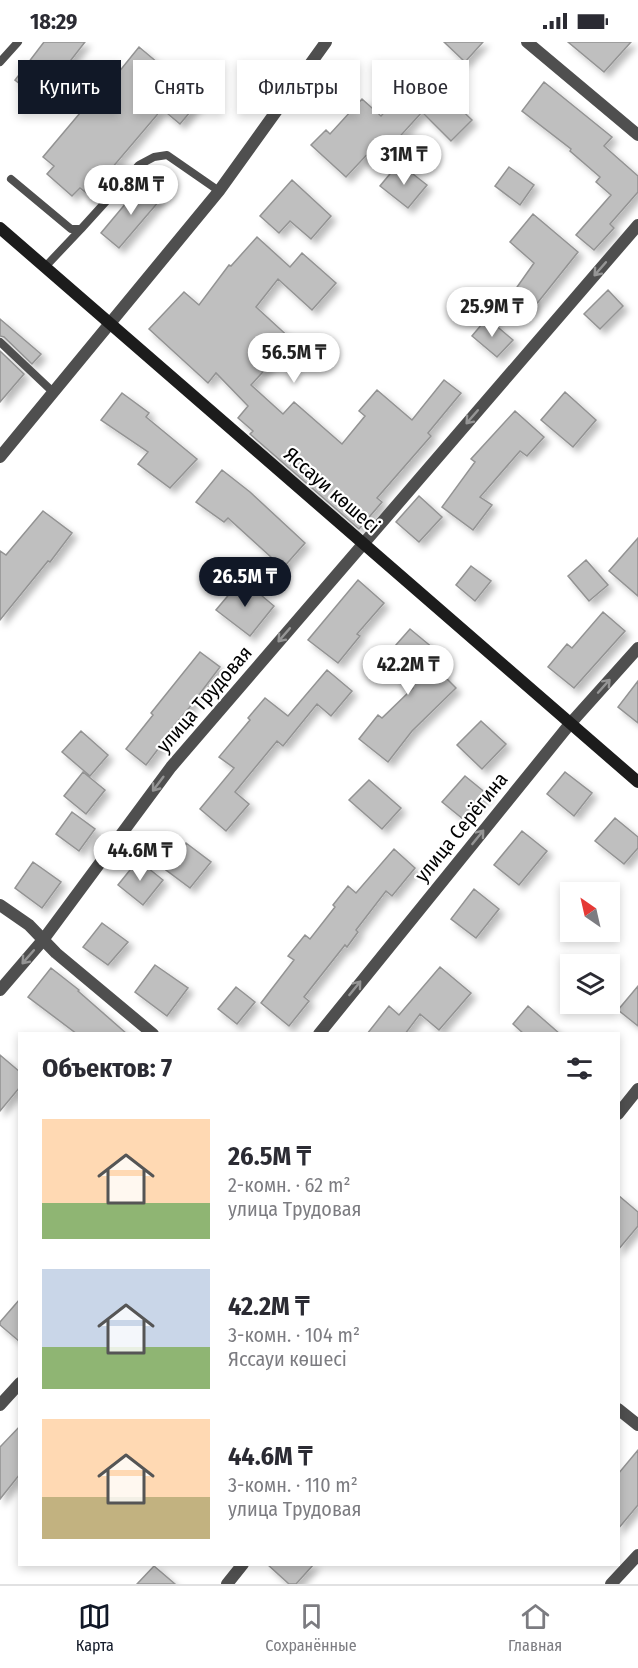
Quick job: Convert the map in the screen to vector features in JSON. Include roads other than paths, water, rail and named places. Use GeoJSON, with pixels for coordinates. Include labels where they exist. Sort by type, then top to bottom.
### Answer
{"type":"FeatureCollection","features":[{"type":"Feature","properties":{"kind":"main road","name":"Яссауи көшесі"},"geometry":{"type":"LineString","coordinates":[[0,228],[638,782]]}},
{"type":"Feature","properties":{"kind":"street"},"geometry":{"type":"LineString","coordinates":[[0,457],[219,191],[326,42]]}},
{"type":"Feature","properties":{"kind":"street"},"geometry":{"type":"LineString","coordinates":[[528,42],[638,135]]}},
{"type":"Feature","properties":{"kind":"street","name":"улица Трудовая"},"geometry":{"type":"LineString","coordinates":[[0,990],[43,940],[171,767],[638,225]]}},
{"type":"Feature","properties":{"kind":"street","name":"улица Серёгина"},"geometry":{"type":"LineString","coordinates":[[320,1032],[569,724],[638,648]]}},
{"type":"Feature","properties":{"kind":"street"},"geometry":{"type":"LineString","coordinates":[[0,905],[28,925],[151,1032]]}},
{"type":"Feature","properties":{"kind":"street"},"geometry":{"type":"LineString","coordinates":[[620,1112],[638,1089]]}},
{"type":"Feature","properties":{"kind":"street"},"geometry":{"type":"LineString","coordinates":[[0,1405],[18,1385]]}},
{"type":"Feature","properties":{"kind":"street"},"geometry":{"type":"LineString","coordinates":[[620,1411],[638,1425]]}},
{"type":"Feature","properties":{"kind":"street"},"geometry":{"type":"LineString","coordinates":[[611,1584],[638,1555]]}},
{"type":"Feature","properties":{"kind":"street"},"geometry":{"type":"LineString","coordinates":[[227,1584],[241,1566]]}},
{"type":"Feature","properties":{"kind":"lane"},"geometry":{"type":"LineString","coordinates":[[0,62],[18,42]]}},
{"type":"Feature","properties":{"kind":"lane"},"geometry":{"type":"LineString","coordinates":[[45,267],[140,165],[154,156],[167,154],[219,191]]}},
{"type":"Feature","properties":{"kind":"lane"},"geometry":{"type":"LineString","coordinates":[[12,180],[71,229],[81,229]]}},
{"type":"Feature","properties":{"kind":"lane"},"geometry":{"type":"LineString","coordinates":[[0,342],[53,392]]}}]}
